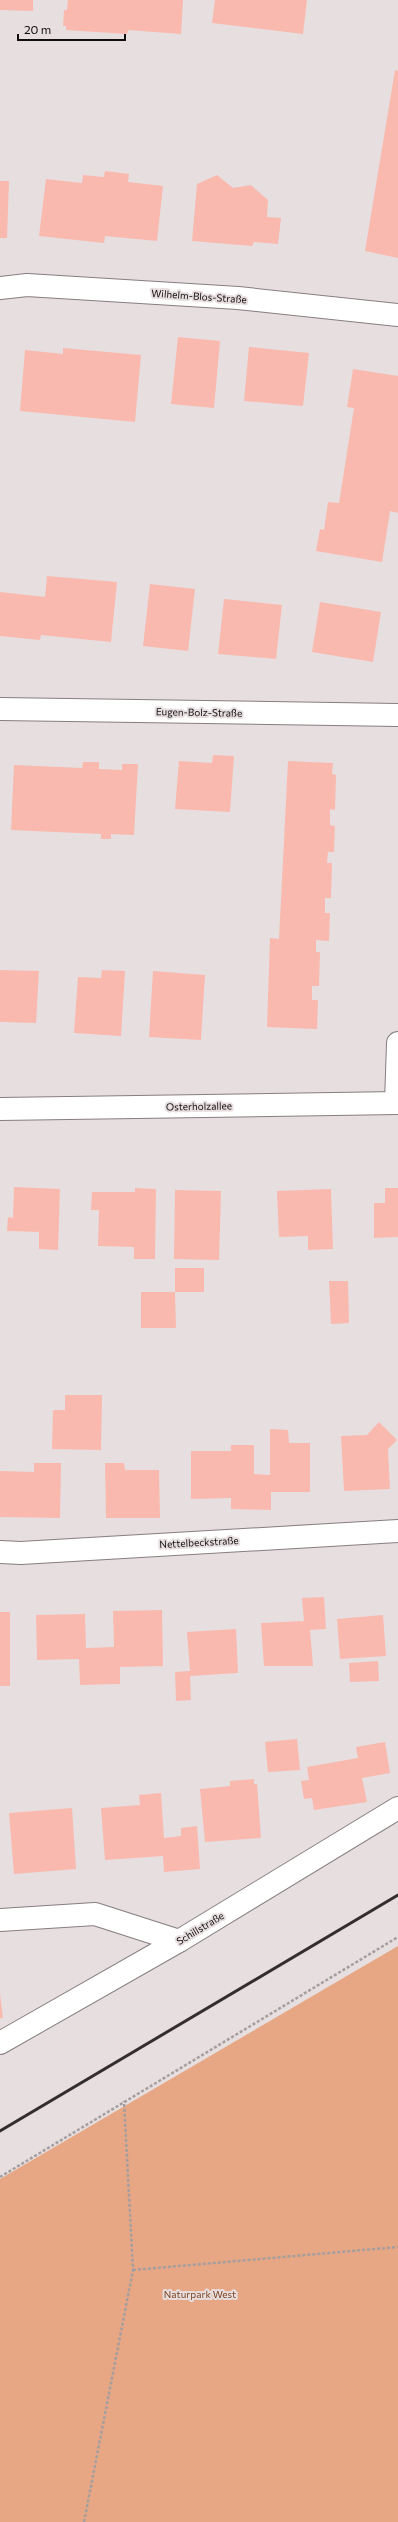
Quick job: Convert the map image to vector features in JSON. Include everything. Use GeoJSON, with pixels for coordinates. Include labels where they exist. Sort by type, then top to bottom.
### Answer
{"type":"FeatureCollection","features":[{"type":"Feature","properties":{"kind":"street","name":"Wilhelm-Blos-Straße"},"geometry":{"type":"LineString","coordinates":[[0,288],[27,285],[230,298],[398,314]]}},
{"type":"Feature","properties":{"kind":"street","name":"Eugen-Bolz-Straße"},"geometry":{"type":"LineString","coordinates":[[0,709],[398,715]]}},
{"type":"Feature","properties":{"kind":"street"},"geometry":{"type":"LineString","coordinates":[[397,1103],[398,1043]]}},
{"type":"Feature","properties":{"kind":"street","name":"Osterholzallee"},"geometry":{"type":"LineString","coordinates":[[0,1109],[397,1103]]}},
{"type":"Feature","properties":{"kind":"street","name":"Nettelbeckstraße"},"geometry":{"type":"LineString","coordinates":[[0,1552],[20,1553],[398,1531]]}},
{"type":"Feature","properties":{"kind":"street","name":"Schillstraße"},"geometry":{"type":"LineString","coordinates":[[0,2043],[179,1941],[398,1808]]}},
{"type":"Feature","properties":{"kind":"street"},"geometry":{"type":"LineString","coordinates":[[0,1920],[95,1914],[179,1941]]}},
{"type":"Feature","properties":{"kind":"path"},"geometry":{"type":"LineString","coordinates":[[0,2177],[398,1937]]}},
{"type":"Feature","properties":{"kind":"path"},"geometry":{"type":"LineString","coordinates":[[84,2522],[133,2270],[124,2101]]}},
{"type":"Feature","properties":{"kind":"path"},"geometry":{"type":"LineString","coordinates":[[133,2270],[398,2247]]}},
{"type":"Feature","properties":{"kind":"green space","name":"Naturpark West"},"geometry":{"type":"Polygon","coordinates":[[[398,1946],[398,2522],[0,2522],[0,2179],[398,1946]]]}},
{"type":"Feature","properties":{"kind":"building"},"geometry":{"type":"Polygon","coordinates":[[[0,0],[33,0],[33,11],[0,10],[0,0]]]}},
{"type":"Feature","properties":{"kind":"building"},"geometry":{"type":"Polygon","coordinates":[[[68,0],[183,0],[181,34],[128,30],[127,34],[66,30],[66,26],[63,26],[64,10],[67,10],[68,0]]]}},
{"type":"Feature","properties":{"kind":"building"},"geometry":{"type":"Polygon","coordinates":[[[215,0],[307,0],[303,34],[212,23],[215,0]]]}},
{"type":"Feature","properties":{"kind":"building"},"geometry":{"type":"Polygon","coordinates":[[[395,70],[398,71],[398,258],[365,251],[395,70]]]}},
{"type":"Feature","properties":{"kind":"building"},"geometry":{"type":"Polygon","coordinates":[[[105,171],[129,174],[128,182],[163,186],[157,241],[105,236],[104,243],[39,236],[46,179],[82,183],[83,175],[104,177],[105,171]]]}},
{"type":"Feature","properties":{"kind":"building"},"geometry":{"type":"Polygon","coordinates":[[[217,175],[233,188],[251,185],[268,200],[267,217],[281,218],[278,244],[254,242],[252,246],[192,241],[197,184],[217,175]]]}},
{"type":"Feature","properties":{"kind":"building"},"geometry":{"type":"Polygon","coordinates":[[[0,181],[9,181],[7,238],[0,238],[0,181]]]}},
{"type":"Feature","properties":{"kind":"building"},"geometry":{"type":"Polygon","coordinates":[[[178,337],[220,341],[214,408],[171,404],[178,337]]]}},
{"type":"Feature","properties":{"kind":"building"},"geometry":{"type":"Polygon","coordinates":[[[249,347],[309,353],[303,406],[244,401],[249,347]]]}},
{"type":"Feature","properties":{"kind":"building"},"geometry":{"type":"Polygon","coordinates":[[[63,348],[141,355],[135,422],[20,411],[25,350],[63,354],[63,348]]]}},
{"type":"Feature","properties":{"kind":"building"},"geometry":{"type":"Polygon","coordinates":[[[353,369],[398,376],[398,513],[390,511],[382,562],[316,551],[320,529],[324,530],[328,502],[339,503],[354,408],[347,407],[353,369]]]}},
{"type":"Feature","properties":{"kind":"building"},"geometry":{"type":"Polygon","coordinates":[[[47,576],[117,582],[111,642],[41,635],[40,640],[0,636],[0,592],[45,597],[47,576]]]}},
{"type":"Feature","properties":{"kind":"building"},"geometry":{"type":"Polygon","coordinates":[[[150,584],[195,589],[188,651],[143,646],[150,584]]]}},
{"type":"Feature","properties":{"kind":"building"},"geometry":{"type":"Polygon","coordinates":[[[224,599],[282,605],[276,659],[218,654],[224,599]]]}},
{"type":"Feature","properties":{"kind":"building"},"geometry":{"type":"Polygon","coordinates":[[[320,602],[381,612],[373,662],[312,652],[320,602]]]}},
{"type":"Feature","properties":{"kind":"building"},"geometry":{"type":"Polygon","coordinates":[[[213,755],[234,756],[230,812],[175,809],[179,761],[212,763],[213,755]]]}},
{"type":"Feature","properties":{"kind":"building"},"geometry":{"type":"Polygon","coordinates":[[[288,761],[333,763],[332,774],[336,775],[335,810],[330,809],[330,825],[335,826],[334,852],[328,852],[327,863],[332,863],[331,898],[325,898],[325,913],[330,913],[329,941],[316,940],[316,952],[320,952],[319,986],[312,986],[312,1000],[318,1000],[317,1029],[267,1027],[270,938],[279,939],[288,761]]]}},
{"type":"Feature","properties":{"kind":"building"},"geometry":{"type":"Polygon","coordinates":[[[83,762],[99,762],[99,769],[122,770],[122,764],[138,764],[134,835],[111,834],[111,839],[101,839],[101,834],[11,830],[14,765],[82,768],[83,762]]]}},
{"type":"Feature","properties":{"kind":"building"},"geometry":{"type":"Polygon","coordinates":[[[0,970],[39,971],[36,1023],[0,1022],[0,970]]]}},
{"type":"Feature","properties":{"kind":"building"},"geometry":{"type":"Polygon","coordinates":[[[102,970],[125,971],[121,1036],[74,1033],[78,977],[101,978],[102,970]]]}},
{"type":"Feature","properties":{"kind":"building"},"geometry":{"type":"Polygon","coordinates":[[[153,971],[205,975],[201,1040],[149,1037],[153,971]]]}},
{"type":"Feature","properties":{"kind":"building"},"geometry":{"type":"Polygon","coordinates":[[[14,1187],[60,1189],[58,1250],[39,1249],[39,1232],[7,1231],[8,1217],[13,1218],[14,1187]]]}},
{"type":"Feature","properties":{"kind":"building"},"geometry":{"type":"Polygon","coordinates":[[[135,1188],[156,1189],[155,1259],[134,1259],[134,1247],[98,1246],[99,1210],[91,1210],[92,1192],[135,1192],[135,1188]]]}},
{"type":"Feature","properties":{"kind":"building"},"geometry":{"type":"Polygon","coordinates":[[[385,1188],[398,1188],[398,1237],[374,1238],[374,1203],[385,1203],[385,1188]]]}},
{"type":"Feature","properties":{"kind":"building"},"geometry":{"type":"Polygon","coordinates":[[[331,1189],[333,1249],[308,1250],[308,1236],[279,1237],[277,1191],[331,1189]]]}},
{"type":"Feature","properties":{"kind":"building"},"geometry":{"type":"Polygon","coordinates":[[[175,1190],[221,1191],[219,1260],[174,1259],[175,1190]]]}},
{"type":"Feature","properties":{"kind":"building"},"geometry":{"type":"Polygon","coordinates":[[[175,1268],[204,1268],[204,1292],[175,1292],[175,1268]]]}},
{"type":"Feature","properties":{"kind":"building"},"geometry":{"type":"Polygon","coordinates":[[[329,1281],[348,1281],[349,1323],[331,1324],[329,1281]]]}},
{"type":"Feature","properties":{"kind":"building"},"geometry":{"type":"Polygon","coordinates":[[[141,1292],[175,1292],[176,1328],[141,1328],[141,1292]]]}},
{"type":"Feature","properties":{"kind":"building"},"geometry":{"type":"Polygon","coordinates":[[[65,1395],[102,1395],[101,1450],[52,1449],[53,1410],[65,1410],[65,1395]]]}},
{"type":"Feature","properties":{"kind":"building"},"geometry":{"type":"Polygon","coordinates":[[[379,1422],[397,1440],[388,1449],[390,1489],[344,1491],[341,1436],[367,1435],[379,1422]]]}},
{"type":"Feature","properties":{"kind":"building"},"geometry":{"type":"Polygon","coordinates":[[[270,1429],[288,1430],[289,1443],[310,1443],[310,1492],[271,1492],[271,1510],[231,1509],[231,1498],[191,1499],[191,1451],[231,1451],[231,1445],[254,1445],[254,1474],[270,1475],[270,1429]]]}},
{"type":"Feature","properties":{"kind":"building"},"geometry":{"type":"Polygon","coordinates":[[[34,1463],[61,1463],[60,1518],[0,1517],[0,1471],[34,1472],[34,1463]]]}},
{"type":"Feature","properties":{"kind":"building"},"geometry":{"type":"Polygon","coordinates":[[[105,1463],[124,1463],[125,1470],[159,1470],[160,1518],[106,1518],[105,1463]]]}},
{"type":"Feature","properties":{"kind":"building"},"geometry":{"type":"Polygon","coordinates":[[[324,1597],[326,1629],[310,1630],[313,1666],[264,1666],[261,1623],[304,1621],[302,1598],[324,1597]]]}},
{"type":"Feature","properties":{"kind":"building"},"geometry":{"type":"Polygon","coordinates":[[[162,1610],[163,1666],[120,1667],[120,1684],[80,1685],[79,1659],[37,1660],[36,1615],[85,1614],[86,1648],[114,1647],[113,1611],[162,1610]]]}},
{"type":"Feature","properties":{"kind":"building"},"geometry":{"type":"Polygon","coordinates":[[[0,1612],[10,1612],[10,1686],[0,1686],[0,1612]]]}},
{"type":"Feature","properties":{"kind":"building"},"geometry":{"type":"Polygon","coordinates":[[[383,1615],[386,1656],[340,1659],[337,1619],[383,1615]]]}},
{"type":"Feature","properties":{"kind":"building"},"geometry":{"type":"Polygon","coordinates":[[[236,1629],[238,1673],[190,1676],[191,1700],[176,1701],[175,1672],[190,1671],[187,1632],[236,1629]]]}},
{"type":"Feature","properties":{"kind":"building"},"geometry":{"type":"Polygon","coordinates":[[[378,1661],[379,1681],[350,1682],[349,1663],[378,1661]]]}},
{"type":"Feature","properties":{"kind":"building"},"geometry":{"type":"Polygon","coordinates":[[[297,1739],[300,1770],[268,1772],[265,1742],[297,1739]]]}},
{"type":"Feature","properties":{"kind":"building"},"geometry":{"type":"Polygon","coordinates":[[[385,1742],[390,1773],[362,1778],[367,1802],[314,1810],[312,1798],[304,1799],[301,1781],[309,1780],[307,1767],[358,1758],[356,1747],[385,1742]]]}},
{"type":"Feature","properties":{"kind":"building"},"geometry":{"type":"Polygon","coordinates":[[[254,1779],[254,1784],[257,1784],[261,1838],[205,1842],[200,1789],[230,1786],[230,1781],[254,1779]]]}},
{"type":"Feature","properties":{"kind":"building"},"geometry":{"type":"Polygon","coordinates":[[[161,1793],[164,1838],[181,1836],[181,1828],[197,1826],[200,1869],[164,1872],[163,1856],[105,1860],[101,1808],[140,1805],[139,1795],[161,1793]]]}},
{"type":"Feature","properties":{"kind":"building"},"geometry":{"type":"Polygon","coordinates":[[[72,1808],[76,1869],[14,1874],[9,1813],[72,1808]]]}},
{"type":"Feature","properties":{"kind":"building"},"geometry":{"type":"Polygon","coordinates":[[[0,1994],[3,2018],[0,2018],[0,1994]]]}},
{"type":"Feature","properties":{"kind":"railway"},"geometry":{"type":"LineString","coordinates":[[0,2131],[398,1895]]}}]}
